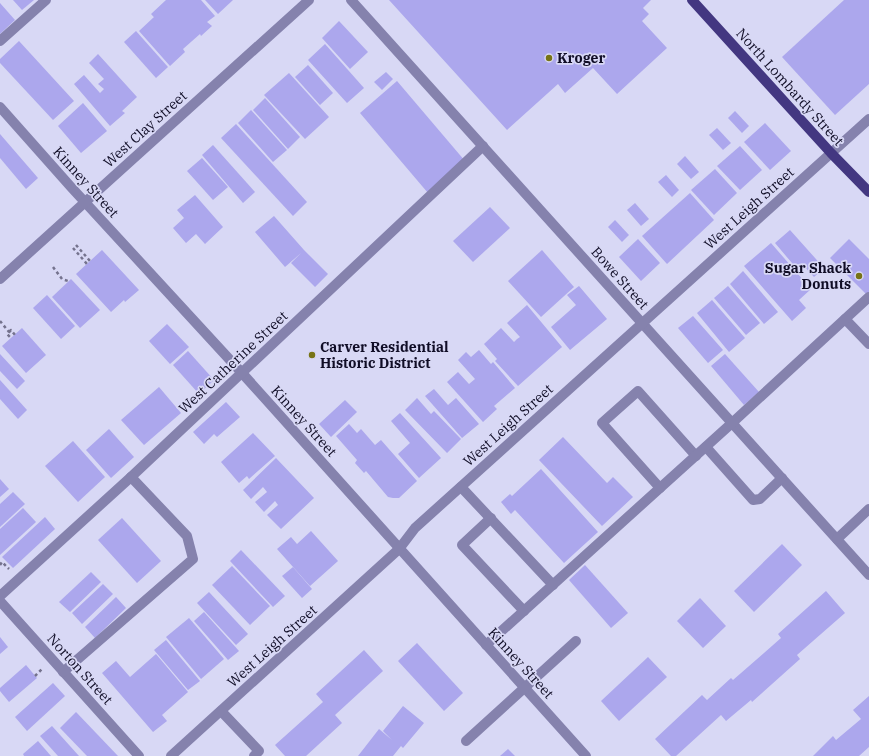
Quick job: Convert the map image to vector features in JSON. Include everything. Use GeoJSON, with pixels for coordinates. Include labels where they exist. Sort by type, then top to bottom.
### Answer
{"type":"FeatureCollection","features":[{"type":"Feature","properties":{"kind":"main road","name":"North Lombardy Street"},"geometry":{"type":"LineString","coordinates":[[692,0],[831,153],[869,192]]}},
{"type":"Feature","properties":{"kind":"street"},"geometry":{"type":"LineString","coordinates":[[0,41],[46,0]]}},
{"type":"Feature","properties":{"kind":"street","name":"West Clay Street"},"geometry":{"type":"LineString","coordinates":[[0,279],[309,0]]}},
{"type":"Feature","properties":{"kind":"street","name":"Bowe Street"},"geometry":{"type":"LineString","coordinates":[[351,0],[869,574]]}},
{"type":"Feature","properties":{"kind":"street","name":"Kinney Street"},"geometry":{"type":"LineString","coordinates":[[0,107],[84,202],[242,373],[586,756]]}},
{"type":"Feature","properties":{"kind":"street","name":"West Leigh Street"},"geometry":{"type":"LineString","coordinates":[[171,756],[400,549],[415,528],[869,119]]}},
{"type":"Feature","properties":{"kind":"street","name":"West Catherine Street"},"geometry":{"type":"LineString","coordinates":[[0,596],[131,477],[483,146]]}},
{"type":"Feature","properties":{"kind":"street"},"geometry":{"type":"LineString","coordinates":[[486,645],[706,447],[869,297]]}},
{"type":"Feature","properties":{"kind":"street"},"geometry":{"type":"LineString","coordinates":[[845,319],[869,344]]}},
{"type":"Feature","properties":{"kind":"street"},"geometry":{"type":"LineString","coordinates":[[660,488],[602,423],[638,391],[696,456]]}},
{"type":"Feature","properties":{"kind":"street"},"geometry":{"type":"LineString","coordinates":[[706,447],[753,500],[760,499],[782,478]]}},
{"type":"Feature","properties":{"kind":"street"},"geometry":{"type":"LineString","coordinates":[[63,672],[193,559],[187,536],[131,477]]}},
{"type":"Feature","properties":{"kind":"street"},"geometry":{"type":"LineString","coordinates":[[461,487],[553,585]]}},
{"type":"Feature","properties":{"kind":"street"},"geometry":{"type":"LineString","coordinates":[[837,539],[869,509]]}},
{"type":"Feature","properties":{"kind":"street"},"geometry":{"type":"LineString","coordinates":[[491,518],[462,545],[524,610]]}},
{"type":"Feature","properties":{"kind":"street","name":"Norton Street"},"geometry":{"type":"LineString","coordinates":[[0,601],[139,756]]}},
{"type":"Feature","properties":{"kind":"street"},"geometry":{"type":"LineString","coordinates":[[466,741],[576,641]]}},
{"type":"Feature","properties":{"kind":"street"},"geometry":{"type":"LineString","coordinates":[[221,711],[259,752],[254,756]]}},
{"type":"Feature","properties":{"kind":"path"},"geometry":{"type":"LineString","coordinates":[[76,245],[90,261]]}},
{"type":"Feature","properties":{"kind":"path"},"geometry":{"type":"LineString","coordinates":[[73,248],[87,264]]}},
{"type":"Feature","properties":{"kind":"path"},"geometry":{"type":"LineString","coordinates":[[53,267],[62,278],[68,281]]}},
{"type":"Feature","properties":{"kind":"path"},"geometry":{"type":"LineString","coordinates":[[0,321],[9,332],[7,334],[11,338]]}},
{"type":"Feature","properties":{"kind":"path"},"geometry":{"type":"LineString","coordinates":[[9,332],[10,330],[15,335]]}},
{"type":"Feature","properties":{"kind":"path"},"geometry":{"type":"LineString","coordinates":[[0,564],[2,562],[7,567]]}},
{"type":"Feature","properties":{"kind":"path"},"geometry":{"type":"LineString","coordinates":[[35,676],[39,672]]}},
{"type":"Feature","properties":{"kind":"building"},"geometry":{"type":"Polygon","coordinates":[[[13,0],[34,0],[22,10],[13,0]]]}},
{"type":"Feature","properties":{"kind":"building"},"geometry":{"type":"Polygon","coordinates":[[[166,0],[201,0],[215,16],[207,22],[212,26],[183,49],[185,52],[170,66],[139,31],[154,17],[151,14],[166,0]]]}},
{"type":"Feature","properties":{"kind":"building"},"geometry":{"type":"Polygon","coordinates":[[[205,0],[233,0],[218,14],[205,0]]]}},
{"type":"Feature","properties":{"kind":"building","name":"Kroger"},"geometry":{"type":"Polygon","coordinates":[[[389,0],[651,0],[643,8],[649,14],[642,21],[667,48],[617,94],[593,68],[565,93],[558,84],[507,130],[389,0]]]}},
{"type":"Feature","properties":{"kind":"building"},"geometry":{"type":"Polygon","coordinates":[[[844,0],[869,0],[869,84],[835,115],[782,57],[844,0]]]}},
{"type":"Feature","properties":{"kind":"building"},"geometry":{"type":"Polygon","coordinates":[[[0,3],[15,20],[0,34],[0,3]]]}},
{"type":"Feature","properties":{"kind":"building"},"geometry":{"type":"Polygon","coordinates":[[[339,21],[368,52],[350,69],[322,38],[339,21]]]}},
{"type":"Feature","properties":{"kind":"building"},"geometry":{"type":"Polygon","coordinates":[[[136,31],[168,67],[156,78],[124,42],[136,31]]]}},
{"type":"Feature","properties":{"kind":"building"},"geometry":{"type":"Polygon","coordinates":[[[19,41],[74,101],[53,120],[0,63],[0,59],[19,41]]]}},
{"type":"Feature","properties":{"kind":"building"},"geometry":{"type":"Polygon","coordinates":[[[325,44],[364,88],[347,103],[308,60],[325,44]]]}},
{"type":"Feature","properties":{"kind":"building"},"geometry":{"type":"Polygon","coordinates":[[[98,54],[137,97],[122,111],[125,113],[110,126],[74,84],[84,75],[100,93],[104,89],[98,84],[104,79],[89,63],[98,54]]]}},
{"type":"Feature","properties":{"kind":"building"},"geometry":{"type":"Polygon","coordinates":[[[308,65],[333,93],[320,105],[295,77],[308,65]]]}},
{"type":"Feature","properties":{"kind":"building"},"geometry":{"type":"Polygon","coordinates":[[[386,72],[393,79],[382,90],[374,82],[386,72]]]}},
{"type":"Feature","properties":{"kind":"building"},"geometry":{"type":"Polygon","coordinates":[[[289,73],[329,117],[305,139],[264,95],[289,73]]]}},
{"type":"Feature","properties":{"kind":"building"},"geometry":{"type":"Polygon","coordinates":[[[397,81],[465,161],[428,193],[360,113],[397,81]]]}},
{"type":"Feature","properties":{"kind":"building"},"geometry":{"type":"Polygon","coordinates":[[[265,98],[300,137],[288,149],[253,110],[265,98]]]}},
{"type":"Feature","properties":{"kind":"building"},"geometry":{"type":"Polygon","coordinates":[[[83,103],[107,131],[81,153],[58,126],[83,103]]]}},
{"type":"Feature","properties":{"kind":"building"},"geometry":{"type":"Polygon","coordinates":[[[251,110],[287,150],[273,162],[238,123],[251,110]]]}},
{"type":"Feature","properties":{"kind":"building"},"geometry":{"type":"Polygon","coordinates":[[[735,111],[749,126],[742,133],[728,118],[735,111]]]}},
{"type":"Feature","properties":{"kind":"building"},"geometry":{"type":"Polygon","coordinates":[[[765,123],[791,151],[770,170],[744,142],[765,123]]]}},
{"type":"Feature","properties":{"kind":"building"},"geometry":{"type":"Polygon","coordinates":[[[236,124],[307,202],[293,216],[221,138],[236,124]]]}},
{"type":"Feature","properties":{"kind":"building"},"geometry":{"type":"Polygon","coordinates":[[[717,128],[731,143],[723,150],[709,135],[717,128]]]}},
{"type":"Feature","properties":{"kind":"building"},"geometry":{"type":"Polygon","coordinates":[[[0,134],[38,178],[26,189],[0,158],[0,134]]]}},
{"type":"Feature","properties":{"kind":"building"},"geometry":{"type":"Polygon","coordinates":[[[213,145],[255,192],[243,203],[202,155],[213,145]]]}},
{"type":"Feature","properties":{"kind":"building"},"geometry":{"type":"Polygon","coordinates":[[[740,146],[762,170],[740,190],[717,166],[740,146]]]}},
{"type":"Feature","properties":{"kind":"building"},"geometry":{"type":"Polygon","coordinates":[[[685,156],[699,172],[691,179],[677,164],[685,156]]]}},
{"type":"Feature","properties":{"kind":"building"},"geometry":{"type":"Polygon","coordinates":[[[202,158],[228,187],[213,200],[187,171],[202,158]]]}},
{"type":"Feature","properties":{"kind":"building"},"geometry":{"type":"Polygon","coordinates":[[[715,169],[737,193],[714,215],[691,190],[715,169]]]}},
{"type":"Feature","properties":{"kind":"building"},"geometry":{"type":"Polygon","coordinates":[[[666,175],[679,190],[672,197],[658,182],[666,175]]]}},
{"type":"Feature","properties":{"kind":"building"},"geometry":{"type":"Polygon","coordinates":[[[690,193],[714,220],[667,264],[642,236],[690,193]]]}},
{"type":"Feature","properties":{"kind":"building"},"geometry":{"type":"Polygon","coordinates":[[[195,195],[223,227],[205,244],[196,234],[186,243],[173,228],[184,218],[177,210],[195,195]]]}},
{"type":"Feature","properties":{"kind":"building"},"geometry":{"type":"Polygon","coordinates":[[[635,203],[649,219],[641,226],[627,210],[635,203]]]}},
{"type":"Feature","properties":{"kind":"building"},"geometry":{"type":"Polygon","coordinates":[[[490,207],[510,228],[473,262],[453,241],[490,207]]]}},
{"type":"Feature","properties":{"kind":"building"},"geometry":{"type":"Polygon","coordinates":[[[274,216],[304,250],[328,274],[315,287],[291,263],[301,253],[285,267],[255,232],[274,216]]]}},
{"type":"Feature","properties":{"kind":"building"},"geometry":{"type":"Polygon","coordinates":[[[615,220],[629,235],[622,242],[608,227],[615,220]]]}},
{"type":"Feature","properties":{"kind":"building"},"geometry":{"type":"Polygon","coordinates":[[[790,230],[824,268],[814,277],[802,264],[797,269],[775,243],[790,230]]]}},
{"type":"Feature","properties":{"kind":"building"},"geometry":{"type":"Polygon","coordinates":[[[638,239],[660,263],[641,281],[619,257],[638,239]]]}},
{"type":"Feature","properties":{"kind":"building","name":"Sugar Shack Donuts"},"geometry":{"type":"Polygon","coordinates":[[[849,239],[869,259],[869,293],[867,295],[830,258],[849,239]]]}},
{"type":"Feature","properties":{"kind":"building"},"geometry":{"type":"Polygon","coordinates":[[[771,243],[811,289],[799,300],[806,308],[792,321],[744,266],[771,243]]]}},
{"type":"Feature","properties":{"kind":"building"},"geometry":{"type":"Polygon","coordinates":[[[102,250],[139,290],[125,302],[124,300],[111,312],[76,274],[102,250]]]}},
{"type":"Feature","properties":{"kind":"building"},"geometry":{"type":"Polygon","coordinates":[[[542,250],[574,287],[541,317],[508,281],[542,250]]]}},
{"type":"Feature","properties":{"kind":"building"},"geometry":{"type":"Polygon","coordinates":[[[743,271],[778,312],[764,324],[730,284],[743,271]]]}},
{"type":"Feature","properties":{"kind":"building"},"geometry":{"type":"Polygon","coordinates":[[[71,279],[100,310],[80,328],[52,297],[71,279]]]}},
{"type":"Feature","properties":{"kind":"building"},"geometry":{"type":"Polygon","coordinates":[[[579,286],[607,319],[570,350],[551,327],[576,305],[567,295],[579,286]]]}},
{"type":"Feature","properties":{"kind":"building"},"geometry":{"type":"Polygon","coordinates":[[[728,286],[760,323],[746,335],[714,298],[728,286]]]}},
{"type":"Feature","properties":{"kind":"building"},"geometry":{"type":"Polygon","coordinates":[[[47,295],[75,326],[61,339],[33,308],[47,295]]]}},
{"type":"Feature","properties":{"kind":"building"},"geometry":{"type":"Polygon","coordinates":[[[712,300],[745,338],[729,352],[697,313],[712,300]]]}},
{"type":"Feature","properties":{"kind":"building"},"geometry":{"type":"Polygon","coordinates":[[[527,305],[562,347],[518,386],[495,361],[497,359],[484,344],[501,328],[514,342],[520,337],[507,323],[527,305]]]}},
{"type":"Feature","properties":{"kind":"building"},"geometry":{"type":"Polygon","coordinates":[[[693,316],[723,350],[708,363],[678,328],[693,316]]]}},
{"type":"Feature","properties":{"kind":"building"},"geometry":{"type":"Polygon","coordinates":[[[167,324],[189,347],[170,364],[149,341],[167,324]]]}},
{"type":"Feature","properties":{"kind":"building"},"geometry":{"type":"Polygon","coordinates":[[[22,328],[46,355],[26,373],[2,346],[22,328]]]}},
{"type":"Feature","properties":{"kind":"building"},"geometry":{"type":"Polygon","coordinates":[[[479,350],[491,364],[493,362],[515,388],[494,406],[497,409],[483,422],[447,382],[458,372],[469,384],[475,379],[458,360],[466,352],[471,357],[479,350]]]}},
{"type":"Feature","properties":{"kind":"building"},"geometry":{"type":"Polygon","coordinates":[[[188,351],[214,380],[199,394],[173,365],[188,351]]]}},
{"type":"Feature","properties":{"kind":"building"},"geometry":{"type":"Polygon","coordinates":[[[0,354],[25,381],[17,389],[0,371],[0,354]]]}},
{"type":"Feature","properties":{"kind":"building"},"geometry":{"type":"Polygon","coordinates":[[[725,354],[759,392],[744,405],[711,366],[725,354]]]}},
{"type":"Feature","properties":{"kind":"building"},"geometry":{"type":"Polygon","coordinates":[[[0,380],[27,410],[18,419],[0,399],[0,380]]]}},
{"type":"Feature","properties":{"kind":"building"},"geometry":{"type":"Polygon","coordinates":[[[159,387],[181,413],[144,445],[121,420],[159,387]]]}},
{"type":"Feature","properties":{"kind":"building"},"geometry":{"type":"Polygon","coordinates":[[[434,389],[448,405],[456,398],[479,424],[462,438],[425,396],[434,389]]]}},
{"type":"Feature","properties":{"kind":"building"},"geometry":{"type":"Polygon","coordinates":[[[417,398],[431,414],[434,411],[461,439],[447,453],[405,410],[417,398]]]}},
{"type":"Feature","properties":{"kind":"building"},"geometry":{"type":"Polygon","coordinates":[[[345,400],[357,412],[331,437],[319,424],[345,400]]]}},
{"type":"Feature","properties":{"kind":"building"},"geometry":{"type":"Polygon","coordinates":[[[226,402],[240,417],[217,437],[214,434],[204,444],[193,432],[226,402]]]}},
{"type":"Feature","properties":{"kind":"building"},"geometry":{"type":"Polygon","coordinates":[[[400,413],[441,458],[419,478],[398,454],[410,443],[391,421],[400,413]]]}},
{"type":"Feature","properties":{"kind":"building"},"geometry":{"type":"Polygon","coordinates":[[[349,424],[357,433],[361,429],[375,445],[381,440],[417,481],[399,498],[388,497],[366,471],[364,473],[355,463],[357,460],[336,436],[349,424]]]}},
{"type":"Feature","properties":{"kind":"building"},"geometry":{"type":"Polygon","coordinates":[[[109,429],[134,457],[111,478],[86,450],[109,429]]]}},
{"type":"Feature","properties":{"kind":"building"},"geometry":{"type":"Polygon","coordinates":[[[253,433],[275,456],[249,479],[247,476],[239,483],[221,462],[253,433]]]}},
{"type":"Feature","properties":{"kind":"building"},"geometry":{"type":"Polygon","coordinates":[[[563,437],[607,483],[613,477],[633,497],[602,526],[539,460],[563,437]]]}},
{"type":"Feature","properties":{"kind":"building"},"geometry":{"type":"Polygon","coordinates":[[[73,441],[105,477],[78,502],[45,466],[73,441]]]}},
{"type":"Feature","properties":{"kind":"building"},"geometry":{"type":"Polygon","coordinates":[[[276,458],[314,498],[281,529],[267,515],[278,505],[275,501],[264,512],[255,502],[267,492],[263,487],[251,499],[243,490],[276,458]]]}},
{"type":"Feature","properties":{"kind":"building"},"geometry":{"type":"Polygon","coordinates":[[[541,469],[598,532],[564,563],[515,510],[511,514],[501,502],[510,494],[512,496],[541,469]]]}},
{"type":"Feature","properties":{"kind":"building"},"geometry":{"type":"Polygon","coordinates":[[[0,479],[9,489],[0,497],[0,479]]]}},
{"type":"Feature","properties":{"kind":"building"},"geometry":{"type":"Polygon","coordinates":[[[13,492],[25,504],[0,527],[0,504],[13,492]]]}},
{"type":"Feature","properties":{"kind":"building"},"geometry":{"type":"Polygon","coordinates":[[[23,508],[36,522],[0,555],[0,529],[23,508]]]}},
{"type":"Feature","properties":{"kind":"building"},"geometry":{"type":"Polygon","coordinates":[[[45,517],[55,529],[13,568],[2,557],[45,517]]]}},
{"type":"Feature","properties":{"kind":"building"},"geometry":{"type":"Polygon","coordinates":[[[122,518],[161,561],[137,583],[98,540],[122,518]]]}},
{"type":"Feature","properties":{"kind":"building"},"geometry":{"type":"Polygon","coordinates":[[[311,531],[338,561],[310,586],[277,549],[291,537],[297,544],[311,531]]]}},
{"type":"Feature","properties":{"kind":"building"},"geometry":{"type":"Polygon","coordinates":[[[782,544],[802,565],[754,612],[734,591],[782,544]]]}},
{"type":"Feature","properties":{"kind":"building"},"geometry":{"type":"Polygon","coordinates":[[[241,550],[285,596],[273,607],[230,561],[241,550]]]}},
{"type":"Feature","properties":{"kind":"building"},"geometry":{"type":"Polygon","coordinates":[[[585,565],[628,613],[611,628],[569,580],[585,565]]]}},
{"type":"Feature","properties":{"kind":"building"},"geometry":{"type":"Polygon","coordinates":[[[232,566],[270,606],[250,625],[212,585],[232,566]]]}},
{"type":"Feature","properties":{"kind":"building"},"geometry":{"type":"Polygon","coordinates":[[[293,567],[312,589],[302,598],[282,576],[293,567]]]}},
{"type":"Feature","properties":{"kind":"building"},"geometry":{"type":"Polygon","coordinates":[[[91,572],[101,582],[70,612],[59,602],[91,572]]]}},
{"type":"Feature","properties":{"kind":"building"},"geometry":{"type":"Polygon","coordinates":[[[103,584],[113,594],[82,624],[72,613],[103,584]]]}},
{"type":"Feature","properties":{"kind":"building"},"geometry":{"type":"Polygon","coordinates":[[[826,591],[845,613],[797,655],[800,659],[752,702],[751,700],[726,721],[721,715],[676,756],[671,756],[655,739],[702,695],[707,700],[731,678],[733,680],[781,638],[778,634],[826,591]]]}},
{"type":"Feature","properties":{"kind":"building"},"geometry":{"type":"Polygon","coordinates":[[[209,592],[248,634],[236,645],[197,603],[209,592]]]}},
{"type":"Feature","properties":{"kind":"building"},"geometry":{"type":"Polygon","coordinates":[[[116,597],[126,608],[95,638],[85,627],[116,597]]]}},
{"type":"Feature","properties":{"kind":"building"},"geometry":{"type":"Polygon","coordinates":[[[700,598],[726,626],[703,648],[677,621],[700,598]]]}},
{"type":"Feature","properties":{"kind":"building"},"geometry":{"type":"Polygon","coordinates":[[[204,612],[239,651],[228,660],[194,621],[204,612]]]}},
{"type":"Feature","properties":{"kind":"building"},"geometry":{"type":"Polygon","coordinates":[[[189,618],[224,659],[201,679],[166,637],[189,618]]]}},
{"type":"Feature","properties":{"kind":"building"},"geometry":{"type":"Polygon","coordinates":[[[0,637],[8,647],[0,654],[0,637]]]}},
{"type":"Feature","properties":{"kind":"building"},"geometry":{"type":"Polygon","coordinates":[[[166,640],[200,681],[188,690],[154,650],[166,640]]]}},
{"type":"Feature","properties":{"kind":"building"},"geometry":{"type":"Polygon","coordinates":[[[417,643],[463,693],[444,711],[398,661],[417,643]]]}},
{"type":"Feature","properties":{"kind":"building"},"geometry":{"type":"Polygon","coordinates":[[[364,650],[383,671],[335,715],[342,723],[306,756],[285,756],[275,745],[323,702],[316,694],[364,650]]]}},
{"type":"Feature","properties":{"kind":"building"},"geometry":{"type":"Polygon","coordinates":[[[156,654],[188,692],[162,715],[167,721],[153,732],[102,673],[116,661],[130,677],[156,654]]]}},
{"type":"Feature","properties":{"kind":"building"},"geometry":{"type":"Polygon","coordinates":[[[648,657],[667,677],[619,721],[601,701],[648,657]]]}},
{"type":"Feature","properties":{"kind":"building"},"geometry":{"type":"Polygon","coordinates":[[[26,665],[37,678],[9,702],[0,691],[0,688],[26,665]]]}},
{"type":"Feature","properties":{"kind":"building"},"geometry":{"type":"Polygon","coordinates":[[[53,683],[65,696],[27,731],[15,717],[53,683]]]}},
{"type":"Feature","properties":{"kind":"building"},"geometry":{"type":"Polygon","coordinates":[[[869,696],[869,747],[859,756],[813,756],[833,736],[836,740],[861,719],[853,710],[869,696]]]}},
{"type":"Feature","properties":{"kind":"building"},"geometry":{"type":"Polygon","coordinates":[[[403,706],[424,723],[403,748],[401,746],[393,756],[358,756],[379,729],[392,740],[383,731],[403,706]]]}},
{"type":"Feature","properties":{"kind":"building"},"geometry":{"type":"Polygon","coordinates":[[[76,712],[118,756],[87,756],[60,728],[76,712]]]}},
{"type":"Feature","properties":{"kind":"building"},"geometry":{"type":"Polygon","coordinates":[[[52,726],[79,756],[58,756],[40,736],[52,726]]]}},
{"type":"Feature","properties":{"kind":"building"},"geometry":{"type":"Polygon","coordinates":[[[38,741],[51,756],[24,756],[23,754],[38,741]]]}},
{"type":"Feature","properties":{"kind":"building"},"geometry":{"type":"Polygon","coordinates":[[[508,749],[515,756],[500,756],[508,749]]]}},
{"type":"Feature","properties":{"kind":"place","name":"Kroger"},"geometry":{"type":"Point","coordinates":[549,58]}},
{"type":"Feature","properties":{"kind":"place","name":"Sugar Shack Donuts"},"geometry":{"type":"Point","coordinates":[859,276]}},
{"type":"Feature","properties":{"kind":"place","name":"Carver Residential Historic District"},"geometry":{"type":"Point","coordinates":[312,355]}}]}
